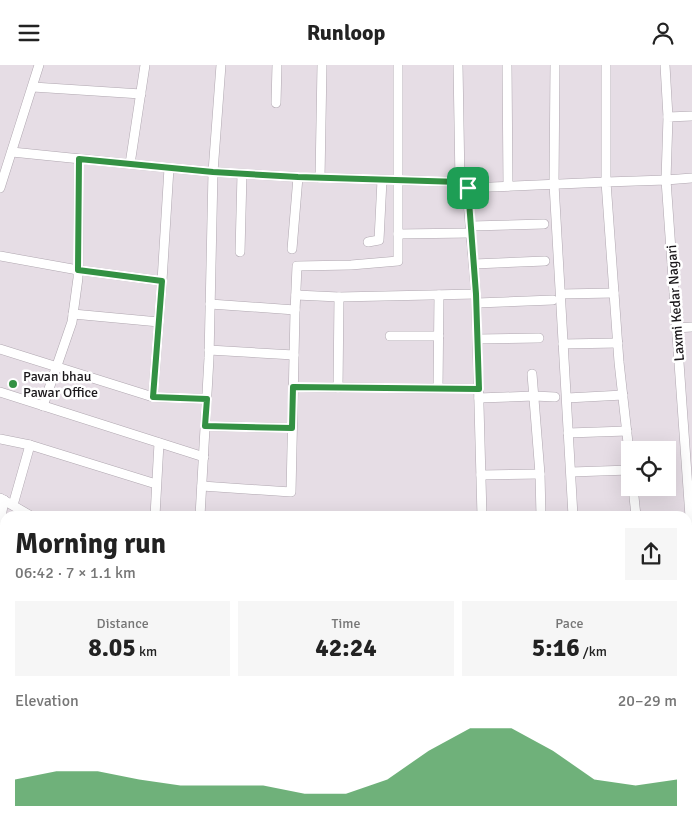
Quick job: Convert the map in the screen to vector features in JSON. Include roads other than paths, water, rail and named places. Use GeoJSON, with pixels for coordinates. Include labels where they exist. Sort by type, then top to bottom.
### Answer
{"type":"FeatureCollection","features":[{"type":"Feature","properties":{"kind":"street"},"geometry":{"type":"LineString","coordinates":[[0,188],[39,65]]}},
{"type":"Feature","properties":{"kind":"street"},"geometry":{"type":"LineString","coordinates":[[130,164],[145,65]]}},
{"type":"Feature","properties":{"kind":"street"},"geometry":{"type":"LineString","coordinates":[[200,511],[209,350],[213,172],[221,65]]}},
{"type":"Feature","properties":{"kind":"street"},"geometry":{"type":"LineString","coordinates":[[276,103],[277,65]]}},
{"type":"Feature","properties":{"kind":"street"},"geometry":{"type":"LineString","coordinates":[[320,178],[322,65]]}},
{"type":"Feature","properties":{"kind":"street"},"geometry":{"type":"LineString","coordinates":[[202,486],[291,492],[297,266],[351,265],[398,261],[398,65]]}},
{"type":"Feature","properties":{"kind":"street"},"geometry":{"type":"LineString","coordinates":[[458,65],[464,185],[471,229],[476,298],[482,511]]}},
{"type":"Feature","properties":{"kind":"street"},"geometry":{"type":"LineString","coordinates":[[507,65],[508,186]]}},
{"type":"Feature","properties":{"kind":"street"},"geometry":{"type":"LineString","coordinates":[[555,65],[554,184],[557,297],[563,344],[573,511]]}},
{"type":"Feature","properties":{"kind":"street"},"geometry":{"type":"LineString","coordinates":[[606,65],[606,182],[618,343],[628,441]]}},
{"type":"Feature","properties":{"kind":"street","name":"Laxmi Kedar Nagari"},"geometry":{"type":"LineString","coordinates":[[665,65],[668,117],[666,180],[676,328],[687,418],[691,511]]}},
{"type":"Feature","properties":{"kind":"street"},"geometry":{"type":"LineString","coordinates":[[33,87],[141,94]]}},
{"type":"Feature","properties":{"kind":"street"},"geometry":{"type":"LineString","coordinates":[[668,117],[692,116]]}},
{"type":"Feature","properties":{"kind":"street"},"geometry":{"type":"LineString","coordinates":[[12,152],[213,172],[398,180],[464,185],[508,186],[692,178]]}},
{"type":"Feature","properties":{"kind":"street"},"geometry":{"type":"LineString","coordinates":[[43,406],[72,323],[78,270],[79,159]]}},
{"type":"Feature","properties":{"kind":"street"},"geometry":{"type":"LineString","coordinates":[[153,397],[169,168]]}},
{"type":"Feature","properties":{"kind":"street"},"geometry":{"type":"LineString","coordinates":[[240,252],[242,174]]}},
{"type":"Feature","properties":{"kind":"street"},"geometry":{"type":"LineString","coordinates":[[292,249],[298,177]]}},
{"type":"Feature","properties":{"kind":"street"},"geometry":{"type":"LineString","coordinates":[[368,242],[378,241],[382,180]]}},
{"type":"Feature","properties":{"kind":"street"},"geometry":{"type":"LineString","coordinates":[[398,234],[544,224]]}},
{"type":"Feature","properties":{"kind":"street"},"geometry":{"type":"LineString","coordinates":[[0,256],[78,270],[162,281]]}},
{"type":"Feature","properties":{"kind":"street"},"geometry":{"type":"LineString","coordinates":[[474,264],[545,261]]}},
{"type":"Feature","properties":{"kind":"street"},"geometry":{"type":"LineString","coordinates":[[296,295],[340,297],[439,295],[476,298],[557,297],[614,293]]}},
{"type":"Feature","properties":{"kind":"street"},"geometry":{"type":"LineString","coordinates":[[438,389],[439,295]]}},
{"type":"Feature","properties":{"kind":"street"},"geometry":{"type":"LineString","coordinates":[[338,388],[340,297]]}},
{"type":"Feature","properties":{"kind":"street"},"geometry":{"type":"LineString","coordinates":[[210,304],[295,310]]}},
{"type":"Feature","properties":{"kind":"street"},"geometry":{"type":"LineString","coordinates":[[73,314],[159,322]]}},
{"type":"Feature","properties":{"kind":"street"},"geometry":{"type":"LineString","coordinates":[[676,328],[692,327]]}},
{"type":"Feature","properties":{"kind":"street"},"geometry":{"type":"LineString","coordinates":[[390,336],[439,336]]}},
{"type":"Feature","properties":{"kind":"street"},"geometry":{"type":"LineString","coordinates":[[478,339],[539,338]]}},
{"type":"Feature","properties":{"kind":"street"},"geometry":{"type":"LineString","coordinates":[[563,344],[618,343]]}},
{"type":"Feature","properties":{"kind":"street"},"geometry":{"type":"LineString","coordinates":[[0,349],[153,397],[207,399]]}},
{"type":"Feature","properties":{"kind":"street"},"geometry":{"type":"LineString","coordinates":[[209,350],[294,355]]}},
{"type":"Feature","properties":{"kind":"street"},"geometry":{"type":"LineString","coordinates":[[532,374],[540,474],[541,511]]}},
{"type":"Feature","properties":{"kind":"street"},"geometry":{"type":"LineString","coordinates":[[293,387],[438,389],[554,397]]}},
{"type":"Feature","properties":{"kind":"street"},"geometry":{"type":"LineString","coordinates":[[0,392],[204,457]]}},
{"type":"Feature","properties":{"kind":"street"},"geometry":{"type":"LineString","coordinates":[[566,398],[623,395]]}},
{"type":"Feature","properties":{"kind":"street"},"geometry":{"type":"LineString","coordinates":[[205,426],[292,428]]}},
{"type":"Feature","properties":{"kind":"street"},"geometry":{"type":"LineString","coordinates":[[568,433],[627,431]]}},
{"type":"Feature","properties":{"kind":"street"},"geometry":{"type":"LineString","coordinates":[[0,439],[30,445],[156,484]]}},
{"type":"Feature","properties":{"kind":"street"},"geometry":{"type":"LineString","coordinates":[[155,511],[159,443]]}},
{"type":"Feature","properties":{"kind":"street"},"geometry":{"type":"LineString","coordinates":[[13,505],[30,445]]}},
{"type":"Feature","properties":{"kind":"street"},"geometry":{"type":"LineString","coordinates":[[571,473],[621,470]]}},
{"type":"Feature","properties":{"kind":"street"},"geometry":{"type":"LineString","coordinates":[[481,475],[540,474]]}},
{"type":"Feature","properties":{"kind":"street"},"geometry":{"type":"LineString","coordinates":[[634,496],[635,511]]}},
{"type":"Feature","properties":{"kind":"street"},"geometry":{"type":"LineString","coordinates":[[2,499],[23,511]]}},
{"type":"Feature","properties":{"kind":"place","name":"Pavan bhau Pawar Office"},"geometry":{"type":"Point","coordinates":[13,384]}}]}
